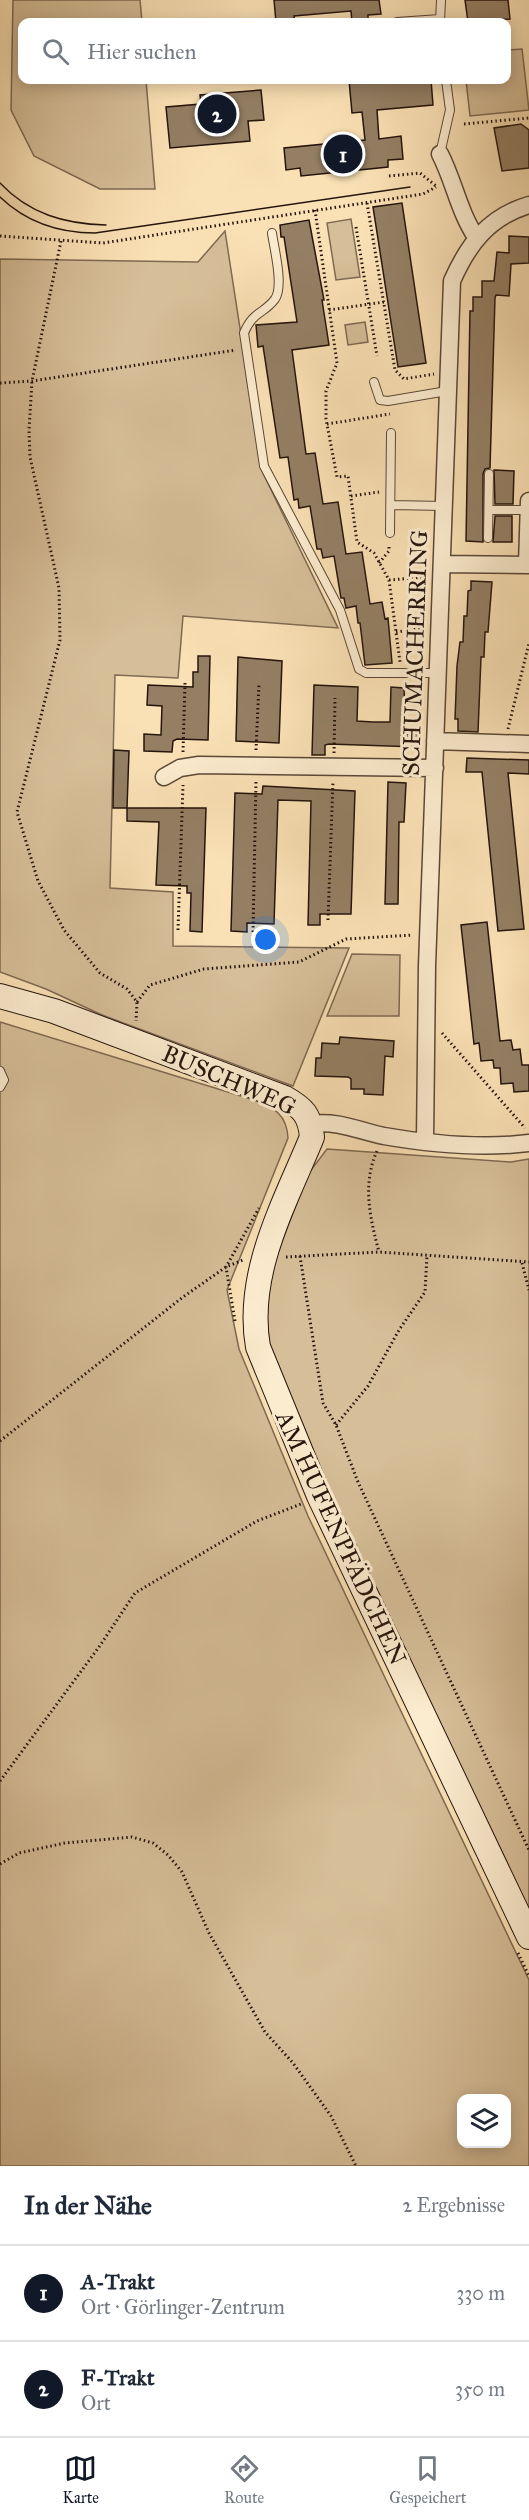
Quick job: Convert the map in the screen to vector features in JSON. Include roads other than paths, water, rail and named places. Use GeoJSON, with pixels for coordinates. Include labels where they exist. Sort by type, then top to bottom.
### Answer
{"type":"FeatureCollection","features":[{"type":"Feature","properties":{"kind":"street"},"geometry":{"type":"LineString","coordinates":[[440,154],[456,189],[465,221],[476,237]]}},
{"type":"Feature","properties":{"kind":"street","name":"SCHUMACHERRING"},"geometry":{"type":"LineString","coordinates":[[425,1140],[435,741],[452,281],[463,256],[476,237],[492,222],[514,210],[529,206]]}},
{"type":"Feature","properties":{"kind":"street"},"geometry":{"type":"LineString","coordinates":[[442,570],[528,565],[529,501]]}},
{"type":"Feature","properties":{"kind":"street"},"geometry":{"type":"LineString","coordinates":[[435,741],[529,744]]}},
{"type":"Feature","properties":{"kind":"street"},"geometry":{"type":"LineString","coordinates":[[165,777],[182,768],[199,765],[435,768]]}},
{"type":"Feature","properties":{"kind":"street","name":"BUSCHWEG"},"geometry":{"type":"LineString","coordinates":[[0,996],[54,1011],[285,1098],[304,1109],[311,1124],[337,1124],[384,1136],[482,1145],[529,1143]]}},
{"type":"Feature","properties":{"kind":"street","name":"AM HUFENPFÄDCHEN"},"geometry":{"type":"LineString","coordinates":[[311,1124],[312,1137],[281,1209],[256,1292],[253,1322],[258,1347],[319,1496],[529,1937]]}},
{"type":"Feature","properties":{"kind":"lane"},"geometry":{"type":"LineString","coordinates":[[440,18],[441,0]]}},
{"type":"Feature","properties":{"kind":"lane"},"geometry":{"type":"LineString","coordinates":[[440,154],[450,110],[447,84]]}},
{"type":"Feature","properties":{"kind":"lane"},"geometry":{"type":"LineString","coordinates":[[272,233],[280,289],[275,300],[250,319],[244,333],[264,466],[340,610],[359,669],[366,674],[438,670]]}},
{"type":"Feature","properties":{"kind":"lane"},"geometry":{"type":"LineString","coordinates":[[374,382],[380,400],[388,401],[447,391]]}},
{"type":"Feature","properties":{"kind":"lane"},"geometry":{"type":"LineString","coordinates":[[390,533],[391,433]]}},
{"type":"Feature","properties":{"kind":"lane"},"geometry":{"type":"LineString","coordinates":[[488,538],[489,474]]}},
{"type":"Feature","properties":{"kind":"lane"},"geometry":{"type":"LineString","coordinates":[[390,505],[444,506]]}},
{"type":"Feature","properties":{"kind":"lane"},"geometry":{"type":"LineString","coordinates":[[489,510],[529,510]]}},
{"type":"Feature","properties":{"kind":"lane"},"geometry":{"type":"LineString","coordinates":[[0,1071],[3,1080],[0,1087]]}},
{"type":"Feature","properties":{"kind":"tram line"},"geometry":{"type":"LineString","coordinates":[[0,183],[11,194],[35,210],[76,222],[106,225]]}},
{"type":"Feature","properties":{"kind":"tram line"},"geometry":{"type":"LineString","coordinates":[[0,197],[21,213],[44,224],[69,231],[95,233],[410,187]]}},
{"type":"Feature","properties":{"kind":"place","name":"F-Trakt"},"geometry":{"type":"Point","coordinates":[217,114]}},
{"type":"Feature","properties":{"kind":"place","name":"A-Trakt"},"geometry":{"type":"Point","coordinates":[343,154]}}]}
